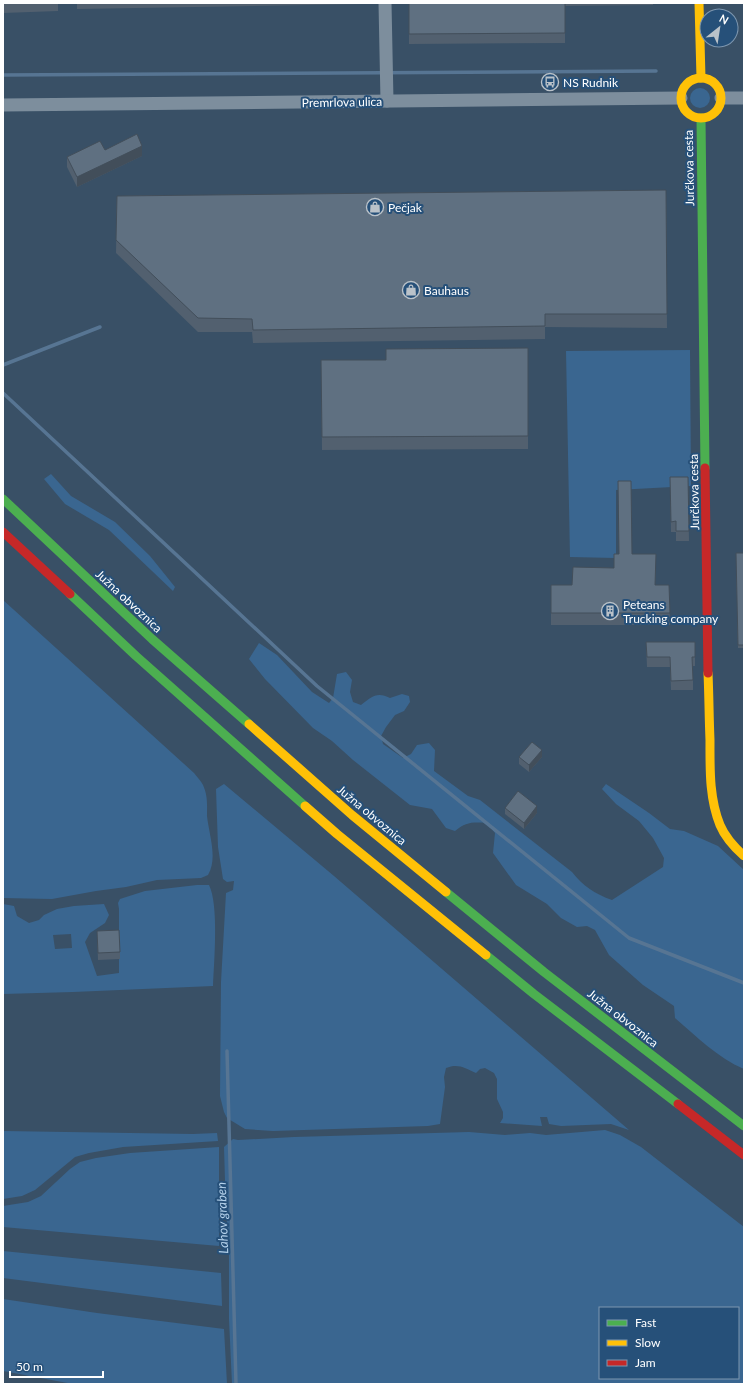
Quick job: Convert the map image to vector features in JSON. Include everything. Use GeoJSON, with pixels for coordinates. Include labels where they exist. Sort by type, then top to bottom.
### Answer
{"type":"FeatureCollection","features":[{"type":"Feature","properties":{"kind":"main road"},"geometry":{"type":"LineString","coordinates":[[699,3],[700,78]]}},
{"type":"Feature","properties":{"kind":"main road"},"geometry":{"type":"LineString","coordinates":[[700,78],[711,81],[715,84],[721,98],[715,112],[706,118],[695,118],[686,112],[683,108],[681,98],[681,93],[686,84],[700,78]]}},
{"type":"Feature","properties":{"kind":"main road","name":"Jurčkova cesta"},"geometry":{"type":"LineString","coordinates":[[701,118],[703,354],[711,771],[716,817],[725,836],[744,856]]}},
{"type":"Feature","properties":{"kind":"main road","name":"Južna obvoznica"},"geometry":{"type":"LineString","coordinates":[[3,499],[152,640],[352,815],[544,972],[744,1126]]}},
{"type":"Feature","properties":{"kind":"main road"},"geometry":{"type":"LineString","coordinates":[[3,532],[136,656],[336,834],[534,994],[744,1155]]}},
{"type":"Feature","properties":{"kind":"street"},"geometry":{"type":"LineString","coordinates":[[385,3],[387,101]]}},
{"type":"Feature","properties":{"kind":"street","name":"Premrlova ulica"},"geometry":{"type":"LineString","coordinates":[[3,105],[681,98]]}},
{"type":"Feature","properties":{"kind":"street"},"geometry":{"type":"LineString","coordinates":[[721,98],[744,98]]}},
{"type":"Feature","properties":{"kind":"shaded area"},"geometry":{"type":"Polygon","coordinates":[[[700,88],[707,91],[710,98],[707,105],[700,108],[693,105],[690,98],[693,91],[700,88]]]}},
{"type":"Feature","properties":{"kind":"shaded area"},"geometry":{"type":"Polygon","coordinates":[[[690,350],[691,486],[616,490],[616,558],[570,557],[566,351],[690,350]]]}},
{"type":"Feature","properties":{"kind":"shaded area"},"geometry":{"type":"Polygon","coordinates":[[[51,474],[71,496],[115,522],[150,556],[175,587],[173,591],[109,530],[65,504],[44,479],[51,474]]]}},
{"type":"Feature","properties":{"kind":"shaded area"},"geometry":{"type":"Polygon","coordinates":[[[3,600],[200,780],[205,789],[207,816],[213,854],[211,868],[208,875],[201,878],[157,880],[126,887],[52,899],[3,898],[3,600]]]}},
{"type":"Feature","properties":{"kind":"shaded area"},"geometry":{"type":"Polygon","coordinates":[[[259,643],[277,655],[312,692],[329,703],[333,698],[337,674],[346,672],[352,680],[350,692],[353,702],[361,705],[371,697],[378,695],[390,698],[402,694],[409,696],[410,702],[404,711],[395,715],[381,736],[383,744],[403,758],[411,754],[417,745],[429,743],[435,750],[434,771],[468,796],[480,800],[572,872],[585,885],[606,898],[612,900],[663,867],[664,858],[653,838],[639,821],[616,804],[602,789],[606,784],[670,829],[684,831],[718,846],[744,870],[744,1069],[716,1053],[675,1018],[674,1006],[643,985],[609,955],[595,930],[587,926],[577,927],[561,918],[547,904],[516,885],[493,853],[495,833],[487,823],[470,823],[455,831],[446,828],[432,809],[410,805],[353,760],[332,741],[313,728],[265,679],[249,659],[259,643]]]}},
{"type":"Feature","properties":{"kind":"shaded area"},"geometry":{"type":"Polygon","coordinates":[[[224,784],[334,876],[629,1130],[611,1124],[561,1126],[549,1124],[547,1117],[540,1117],[542,1126],[500,1123],[503,1118],[503,1112],[497,1099],[497,1079],[494,1073],[485,1068],[480,1069],[476,1073],[458,1066],[446,1068],[440,1124],[428,1126],[273,1131],[245,1129],[227,1118],[220,1096],[221,982],[226,893],[233,890],[234,881],[227,882],[223,879],[218,847],[216,789],[224,784]]]}},
{"type":"Feature","properties":{"kind":"shaded area"},"geometry":{"type":"Polygon","coordinates":[[[209,885],[212,894],[215,919],[213,986],[3,994],[3,904],[14,906],[17,916],[29,923],[39,920],[44,915],[57,909],[104,904],[109,915],[105,923],[90,933],[85,942],[97,976],[119,973],[118,903],[120,899],[145,891],[209,885]],[[71,934],[53,935],[55,949],[72,948],[71,934]]]}},
{"type":"Feature","properties":{"kind":"shaded area"},"geometry":{"type":"Polygon","coordinates":[[[605,1130],[620,1135],[641,1147],[744,1227],[744,1384],[232,1384],[229,1319],[229,1239],[226,1215],[224,1147],[233,1139],[469,1132],[505,1135],[530,1133],[546,1135],[605,1130]]]}},
{"type":"Feature","properties":{"kind":"shaded area"},"geometry":{"type":"Polygon","coordinates":[[[3,1131],[193,1134],[217,1133],[218,1141],[123,1147],[89,1153],[75,1157],[35,1190],[22,1196],[3,1199],[3,1131]]]}},
{"type":"Feature","properties":{"kind":"shaded area"},"geometry":{"type":"Polygon","coordinates":[[[219,1147],[219,1246],[3,1227],[3,1206],[28,1202],[41,1196],[70,1169],[80,1162],[130,1153],[219,1147]]]}},
{"type":"Feature","properties":{"kind":"shaded area"},"geometry":{"type":"Polygon","coordinates":[[[3,1251],[221,1273],[222,1306],[3,1278],[3,1251]]]}},
{"type":"Feature","properties":{"kind":"shaded area"},"geometry":{"type":"Polygon","coordinates":[[[3,1299],[97,1313],[224,1329],[227,1384],[73,1384],[3,1371],[3,1299]]]}},
{"type":"Feature","properties":{"kind":"building"},"geometry":{"type":"Polygon","coordinates":[[[409,3],[565,3],[565,33],[409,34],[409,3]]]}},
{"type":"Feature","properties":{"kind":"building"},"geometry":{"type":"Polygon","coordinates":[[[137,134],[142,146],[77,177],[67,157],[100,141],[105,150],[137,134]]]}},
{"type":"Feature","properties":{"kind":"building","name":"Bauhaus"},"geometry":{"type":"Polygon","coordinates":[[[666,190],[667,314],[545,314],[545,326],[253,330],[252,319],[198,318],[116,240],[117,196],[666,190]]]}},
{"type":"Feature","properties":{"kind":"building"},"geometry":{"type":"Polygon","coordinates":[[[528,348],[528,436],[322,437],[321,360],[386,360],[386,349],[528,348]]]}},
{"type":"Feature","properties":{"kind":"building"},"geometry":{"type":"Polygon","coordinates":[[[670,477],[688,477],[689,531],[676,531],[676,521],[671,522],[670,477]]]}},
{"type":"Feature","properties":{"kind":"building"},"geometry":{"type":"Polygon","coordinates":[[[618,481],[631,481],[632,554],[656,554],[655,585],[669,585],[670,613],[551,613],[551,585],[572,585],[573,567],[614,568],[614,554],[619,554],[618,481]]]}},
{"type":"Feature","properties":{"kind":"building"},"geometry":{"type":"Polygon","coordinates":[[[736,553],[744,553],[744,645],[738,645],[736,553]]]}},
{"type":"Feature","properties":{"kind":"building"},"geometry":{"type":"Polygon","coordinates":[[[646,642],[695,642],[695,657],[692,657],[693,680],[671,681],[670,657],[647,657],[646,642]]]}},
{"type":"Feature","properties":{"kind":"building"},"geometry":{"type":"Polygon","coordinates":[[[532,742],[542,750],[529,765],[519,757],[532,742]]]}},
{"type":"Feature","properties":{"kind":"building"},"geometry":{"type":"Polygon","coordinates":[[[518,791],[537,806],[524,823],[505,808],[518,791]]]}},
{"type":"Feature","properties":{"kind":"building"},"geometry":{"type":"Polygon","coordinates":[[[119,930],[120,952],[98,953],[97,931],[119,930]]]}},
{"type":"Feature","properties":{"kind":"waterway"},"geometry":{"type":"LineString","coordinates":[[3,75],[656,71]]}},
{"type":"Feature","properties":{"kind":"waterway"},"geometry":{"type":"LineString","coordinates":[[3,365],[100,327]]}},
{"type":"Feature","properties":{"kind":"waterway"},"geometry":{"type":"LineString","coordinates":[[3,393],[317,686],[629,938],[744,983]]}},
{"type":"Feature","properties":{"kind":"waterway","name":"Lahov graben"},"geometry":{"type":"LineString","coordinates":[[227,1051],[236,1384]]}},
{"type":"Feature","properties":{"kind":"traffic: fast"},"geometry":{"type":"LineString","coordinates":[[701,118],[705,468]]}},
{"type":"Feature","properties":{"kind":"traffic: fast"},"geometry":{"type":"LineString","coordinates":[[3,499],[152,639],[249,724]]}},
{"type":"Feature","properties":{"kind":"traffic: fast"},"geometry":{"type":"LineString","coordinates":[[70,594],[136,656],[305,806]]}},
{"type":"Feature","properties":{"kind":"traffic: fast"},"geometry":{"type":"LineString","coordinates":[[446,892],[544,972],[744,1126]]}},
{"type":"Feature","properties":{"kind":"traffic: fast"},"geometry":{"type":"LineString","coordinates":[[486,955],[534,994],[678,1104]]}},
{"type":"Feature","properties":{"kind":"traffic: slow"},"geometry":{"type":"LineString","coordinates":[[699,3],[701,78]]}},
{"type":"Feature","properties":{"kind":"traffic: slow"},"geometry":{"type":"LineString","coordinates":[[697,78],[705,78],[712,81],[718,87],[721,98],[718,109],[712,115],[705,118],[697,118],[690,115],[684,109],[681,102],[681,94],[684,87],[690,81],[697,78]]}},
{"type":"Feature","properties":{"kind":"traffic: slow"},"geometry":{"type":"LineString","coordinates":[[708,673],[710,772],[716,815],[724,834],[744,856]]}},
{"type":"Feature","properties":{"kind":"traffic: slow"},"geometry":{"type":"LineString","coordinates":[[249,724],[352,815],[446,892]]}},
{"type":"Feature","properties":{"kind":"traffic: slow"},"geometry":{"type":"LineString","coordinates":[[305,806],[337,834],[486,955]]}},
{"type":"Feature","properties":{"kind":"traffic: jam"},"geometry":{"type":"LineString","coordinates":[[705,468],[708,673]]}},
{"type":"Feature","properties":{"kind":"traffic: jam"},"geometry":{"type":"LineString","coordinates":[[3,532],[70,594]]}},
{"type":"Feature","properties":{"kind":"traffic: jam"},"geometry":{"type":"LineString","coordinates":[[678,1104],[744,1155]]}},
{"type":"Feature","properties":{"kind":"place","name":"NS Rudnik"},"geometry":{"type":"Point","coordinates":[550,82]}},
{"type":"Feature","properties":{"kind":"place","name":"Pečjak"},"geometry":{"type":"Point","coordinates":[375,207]}},
{"type":"Feature","properties":{"kind":"place","name":"Bauhaus"},"geometry":{"type":"Point","coordinates":[411,290]}},
{"type":"Feature","properties":{"kind":"place","name":"Peteans Trucking company"},"geometry":{"type":"Point","coordinates":[610,611]}}]}
